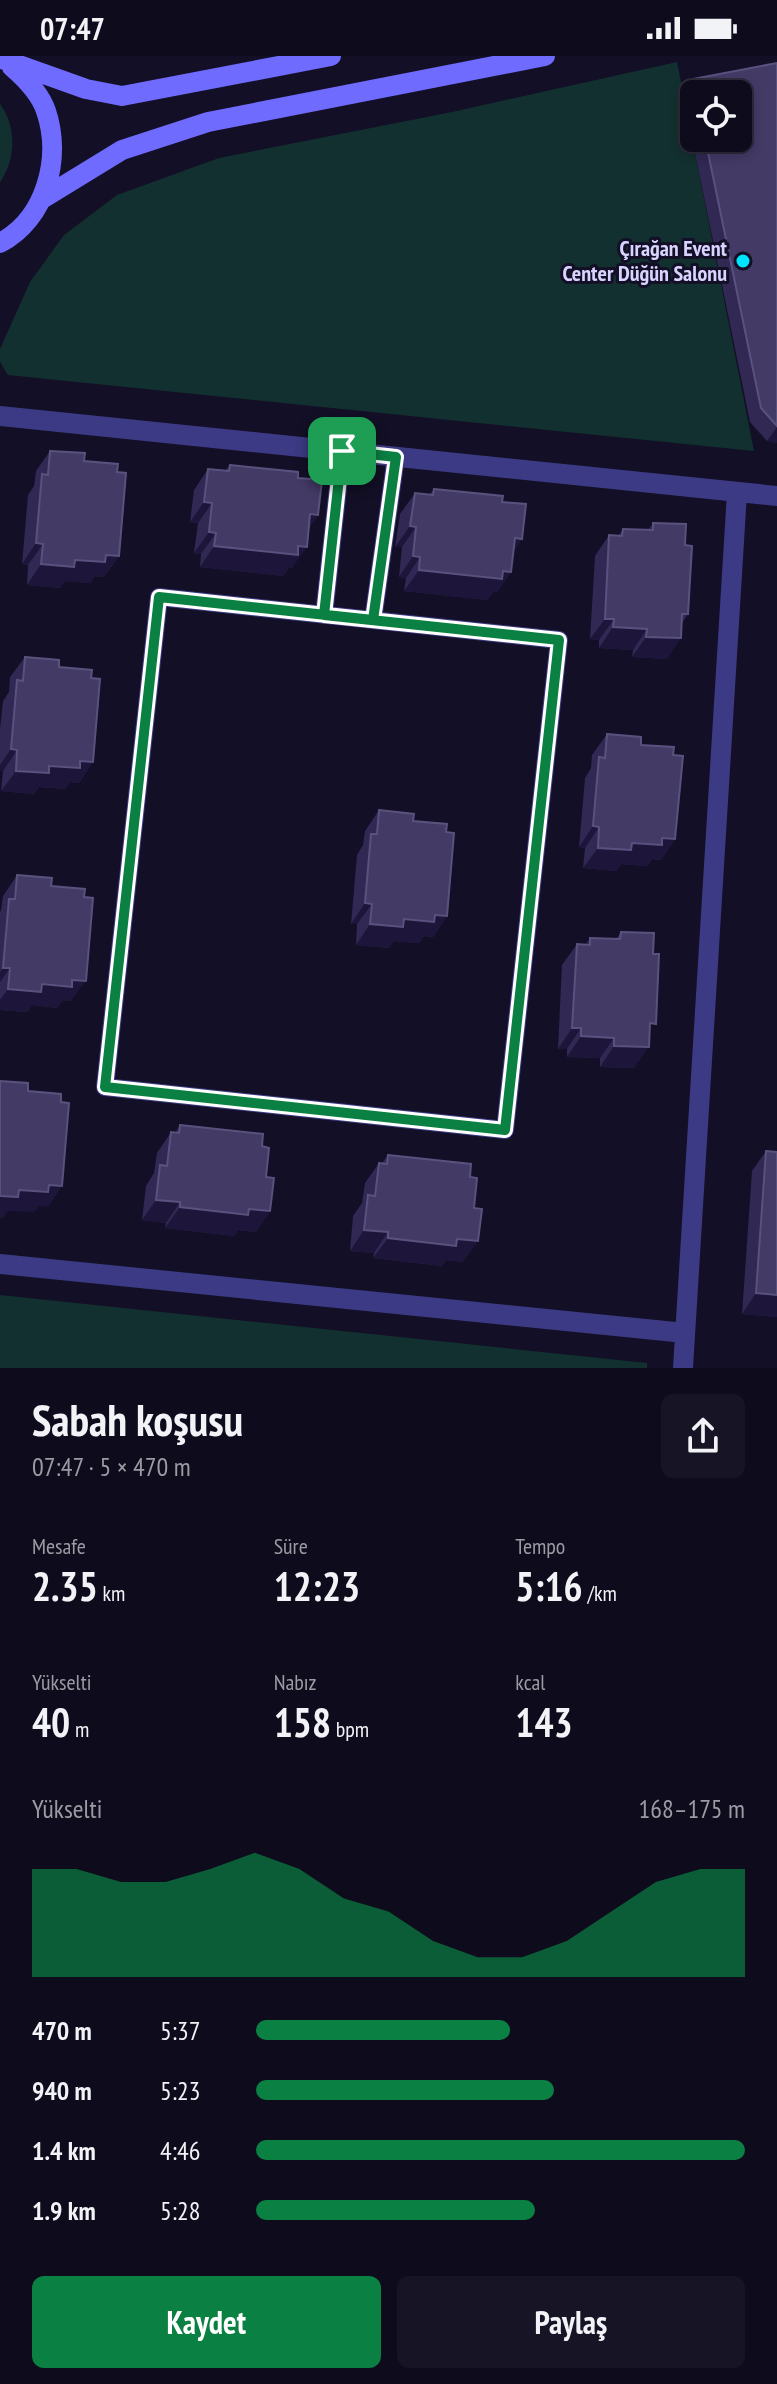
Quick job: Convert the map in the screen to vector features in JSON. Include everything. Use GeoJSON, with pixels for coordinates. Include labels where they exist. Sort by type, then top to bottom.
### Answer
{"type":"FeatureCollection","features":[{"type":"Feature","properties":{"kind":"main road"},"geometry":{"type":"LineString","coordinates":[[3,58],[86,89],[122,96],[331,56]]}},
{"type":"Feature","properties":{"kind":"main road"},"geometry":{"type":"LineString","coordinates":[[42,199],[122,150],[208,122],[545,56]]}},
{"type":"Feature","properties":{"kind":"main road"},"geometry":{"type":"LineString","coordinates":[[3,58],[29,82],[46,109],[53,141],[51,174],[42,199],[27,221],[3,244]]}},
{"type":"Feature","properties":{"kind":"street"},"geometry":{"type":"LineString","coordinates":[[0,416],[777,496]]}},
{"type":"Feature","properties":{"kind":"street"},"geometry":{"type":"LineString","coordinates":[[683,1368],[737,493]]}},
{"type":"Feature","properties":{"kind":"street"},"geometry":{"type":"LineString","coordinates":[[0,1264],[685,1333]]}},
{"type":"Feature","properties":{"kind":"lane"},"geometry":{"type":"LineString","coordinates":[[324,615],[342,451]]}},
{"type":"Feature","properties":{"kind":"lane"},"geometry":{"type":"LineString","coordinates":[[373,620],[396,457]]}},
{"type":"Feature","properties":{"kind":"lane"},"geometry":{"type":"LineString","coordinates":[[159,597],[324,615],[559,640],[505,1130],[105,1087],[159,597]]}},
{"type":"Feature","properties":{"kind":"green space"},"geometry":{"type":"Polygon","coordinates":[[[677,62],[681,80],[680,152],[695,152],[754,451],[8,375],[0,362],[0,349],[30,282],[64,235],[117,195],[219,158],[452,112],[677,62]]]}},
{"type":"Feature","properties":{"kind":"green space"},"geometry":{"type":"Polygon","coordinates":[[[0,104],[12,133],[12,153],[0,182],[0,104]]]}},
{"type":"Feature","properties":{"kind":"green space"},"geometry":{"type":"Polygon","coordinates":[[[0,1295],[647,1363],[647,1368],[0,1368],[0,1295]]]}},
{"type":"Feature","properties":{"kind":"building","name":"Çırağan Event Center Düğün Salonu"},"geometry":{"type":"Polygon","coordinates":[[[777,63],[777,426],[761,408],[708,152],[752,152],[752,80],[693,79],[777,63]]]}},
{"type":"Feature","properties":{"kind":"building"},"geometry":{"type":"Polygon","coordinates":[[[50,451],[85,453],[84,461],[118,464],[117,472],[126,473],[119,556],[106,555],[105,562],[75,560],[74,567],[41,564],[43,544],[36,543],[42,474],[48,475],[50,451]]]}},
{"type":"Feature","properties":{"kind":"building"},"geometry":{"type":"Polygon","coordinates":[[[230,465],[298,472],[298,478],[322,480],[318,515],[310,514],[307,547],[298,546],[298,555],[214,546],[216,533],[209,532],[212,503],[204,502],[208,469],[229,471],[230,465]]]}},
{"type":"Feature","properties":{"kind":"building"},"geometry":{"type":"Polygon","coordinates":[[[434,489],[503,496],[502,502],[526,504],[522,539],[515,538],[511,572],[503,571],[502,579],[419,570],[420,557],[413,556],[416,527],[410,526],[415,493],[433,495],[434,489]]]}},
{"type":"Feature","properties":{"kind":"building"},"geometry":{"type":"Polygon","coordinates":[[[653,523],[686,524],[685,545],[692,546],[688,614],[682,614],[681,638],[646,637],[647,629],[613,627],[614,619],[605,619],[609,535],[622,536],[623,529],[653,530],[653,523]]]}},
{"type":"Feature","properties":{"kind":"building"},"geometry":{"type":"Polygon","coordinates":[[[25,657],[59,660],[59,667],[92,670],[91,678],[100,679],[93,762],[80,761],[80,768],[49,766],[49,773],[16,771],[17,750],[11,749],[17,680],[23,681],[25,657]]]}},
{"type":"Feature","properties":{"kind":"building"},"geometry":{"type":"Polygon","coordinates":[[[607,734],[641,737],[641,745],[674,747],[673,755],[683,756],[675,839],[662,838],[662,845],[632,843],[631,850],[598,848],[599,827],[593,826],[599,757],[605,758],[607,734]]]}},
{"type":"Feature","properties":{"kind":"building"},"geometry":{"type":"Polygon","coordinates":[[[379,810],[414,814],[413,821],[447,824],[446,832],[454,833],[447,916],[435,915],[434,922],[404,919],[403,927],[370,924],[372,904],[365,903],[371,834],[377,834],[379,810]]]}},
{"type":"Feature","properties":{"kind":"building"},"geometry":{"type":"Polygon","coordinates":[[[17,875],[52,878],[51,886],[85,889],[84,897],[93,898],[86,981],[72,980],[72,987],[42,984],[41,992],[8,989],[10,968],[3,968],[9,899],[15,899],[17,875]]]}},
{"type":"Feature","properties":{"kind":"building"},"geometry":{"type":"Polygon","coordinates":[[[621,932],[654,933],[653,954],[659,954],[656,1024],[650,1023],[649,1047],[614,1046],[614,1038],[581,1036],[581,1028],[572,1028],[577,944],[590,945],[590,938],[620,939],[621,932]]]}},
{"type":"Feature","properties":{"kind":"building"},"geometry":{"type":"Polygon","coordinates":[[[0,1081],[28,1083],[28,1091],[61,1094],[61,1102],[69,1103],[62,1186],[49,1185],[48,1192],[19,1190],[18,1197],[0,1196],[0,1081]]]}},
{"type":"Feature","properties":{"kind":"building"},"geometry":{"type":"Polygon","coordinates":[[[180,1125],[263,1134],[262,1146],[269,1148],[266,1177],[274,1178],[270,1211],[249,1209],[248,1215],[180,1207],[180,1202],[156,1200],[160,1165],[167,1166],[171,1132],[179,1133],[180,1125]]]}},
{"type":"Feature","properties":{"kind":"building"},"geometry":{"type":"Polygon","coordinates":[[[766,1151],[777,1152],[777,1295],[756,1293],[766,1151]]]}},
{"type":"Feature","properties":{"kind":"building"},"geometry":{"type":"Polygon","coordinates":[[[388,1155],[471,1164],[470,1177],[477,1178],[474,1208],[482,1209],[478,1241],[457,1239],[456,1246],[388,1238],[388,1232],[364,1230],[368,1195],[375,1196],[379,1163],[387,1164],[388,1155]]]}},
{"type":"Feature","properties":{"kind":"place","name":"Çırağan Event Center Düğün Salonu"},"geometry":{"type":"Point","coordinates":[743,261]}},
{"type":"Feature","properties":{"kind":"route"},"geometry":{"type":"LineString","coordinates":[[342,451],[324,615],[559,640],[505,1130],[105,1087],[159,597],[324,615],[373,620],[396,457],[342,451]]}}]}
